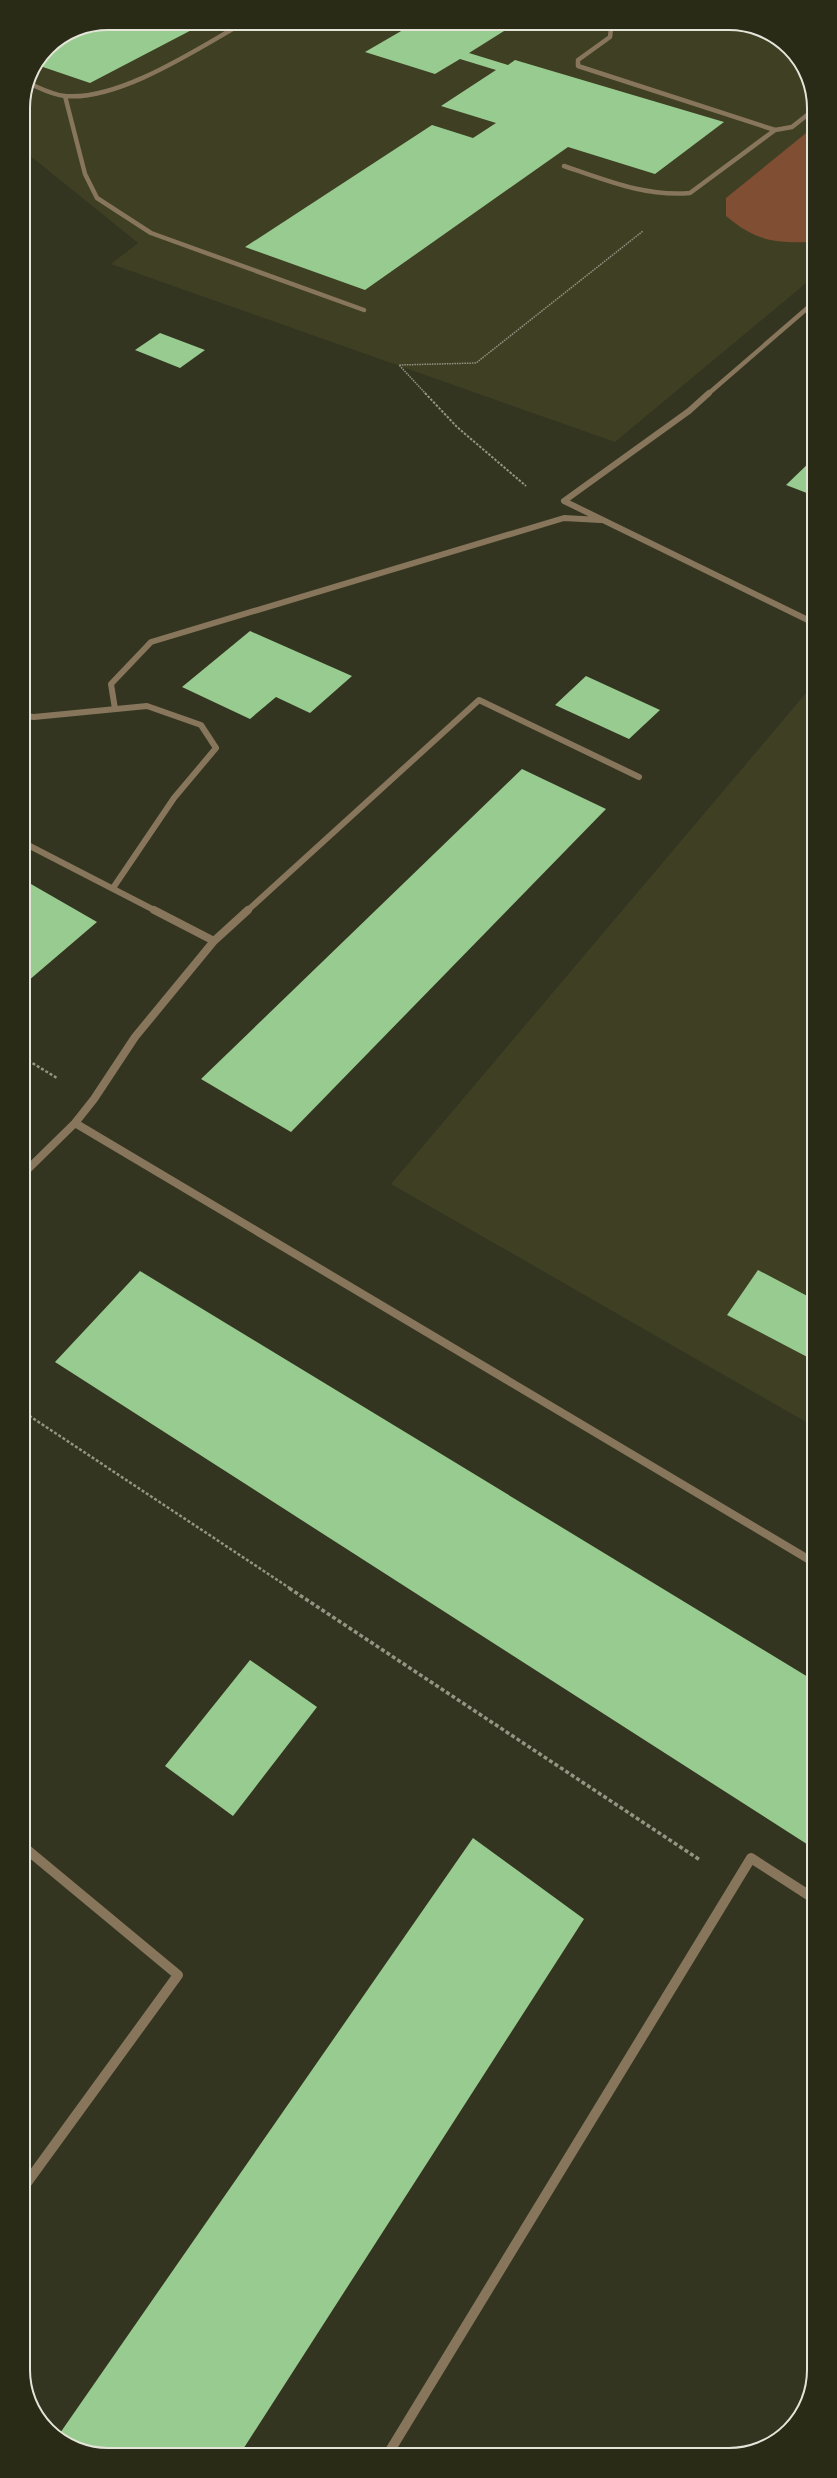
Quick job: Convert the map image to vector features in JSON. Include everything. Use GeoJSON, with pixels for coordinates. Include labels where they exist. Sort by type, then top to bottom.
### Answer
{"type":"FeatureCollection","features":[{"type":"Feature","properties":{"kind":"lane"},"geometry":{"type":"LineString","coordinates":[[34,85],[65,96],[102,93],[131,83],[230,30]]}},
{"type":"Feature","properties":{"kind":"lane"},"geometry":{"type":"LineString","coordinates":[[611,30],[610,37],[578,60],[578,66],[775,130]]}},
{"type":"Feature","properties":{"kind":"lane"},"geometry":{"type":"LineString","coordinates":[[65,96],[85,174],[97,198],[151,233],[364,310]]}},
{"type":"Feature","properties":{"kind":"lane"},"geometry":{"type":"LineString","coordinates":[[564,166],[646,192],[675,196],[690,193],[775,130],[792,127],[807,115]]}},
{"type":"Feature","properties":{"kind":"lane"},"geometry":{"type":"LineString","coordinates":[[807,308],[689,411],[564,501],[807,620]]}},
{"type":"Feature","properties":{"kind":"lane"},"geometry":{"type":"LineString","coordinates":[[115,709],[111,684],[151,642],[564,518],[604,520]]}},
{"type":"Feature","properties":{"kind":"lane"},"geometry":{"type":"LineString","coordinates":[[30,1167],[75,1124],[94,1099],[135,1037],[214,940],[480,700],[639,777]]}},
{"type":"Feature","properties":{"kind":"lane"},"geometry":{"type":"LineString","coordinates":[[30,717],[147,706],[201,725],[216,748],[192,773],[147,834],[113,888]]}},
{"type":"Feature","properties":{"kind":"lane"},"geometry":{"type":"LineString","coordinates":[[30,846],[214,940]]}},
{"type":"Feature","properties":{"kind":"lane"},"geometry":{"type":"LineString","coordinates":[[75,1124],[807,1558]]}},
{"type":"Feature","properties":{"kind":"lane"},"geometry":{"type":"LineString","coordinates":[[30,1852],[178,1975],[30,2178]]}},
{"type":"Feature","properties":{"kind":"lane"},"geometry":{"type":"LineString","coordinates":[[392,2448],[751,1858],[807,1894]]}},
{"type":"Feature","properties":{"kind":"path"},"geometry":{"type":"LineString","coordinates":[[564,501],[523,485],[457,427],[399,365],[476,363],[690,193]]}},
{"type":"Feature","properties":{"kind":"path"},"geometry":{"type":"LineString","coordinates":[[30,1416],[735,1884]]}},
{"type":"Feature","properties":{"kind":"shaded area"},"geometry":{"type":"Polygon","coordinates":[[[734,30],[744,31],[759,36],[777,46],[791,60],[797,69],[804,88],[807,108],[807,282],[615,442],[111,264],[138,243],[30,156],[31,93],[40,69],[49,56],[60,46],[73,38],[93,31],[734,30]]]}},
{"type":"Feature","properties":{"kind":"shaded area"},"geometry":{"type":"Polygon","coordinates":[[[807,132],[807,242],[775,241],[747,231],[726,216],[726,198],[807,132]]]}},
{"type":"Feature","properties":{"kind":"shaded area"},"geometry":{"type":"Polygon","coordinates":[[[807,692],[807,1423],[391,1184],[807,692]]]}},
{"type":"Feature","properties":{"kind":"building"},"geometry":{"type":"Polygon","coordinates":[[[192,30],[90,83],[42,67],[49,56],[60,46],[73,38],[93,31],[192,30]]]}},
{"type":"Feature","properties":{"kind":"building"},"geometry":{"type":"Polygon","coordinates":[[[403,30],[505,30],[469,53],[508,65],[515,60],[724,122],[655,174],[568,147],[365,290],[245,247],[432,125],[473,138],[496,123],[441,106],[496,70],[460,59],[435,74],[365,52],[403,30]]]}},
{"type":"Feature","properties":{"kind":"building"},"geometry":{"type":"Polygon","coordinates":[[[160,333],[205,350],[180,368],[135,350],[160,333]]]}},
{"type":"Feature","properties":{"kind":"building"},"geometry":{"type":"Polygon","coordinates":[[[807,465],[807,493],[786,485],[807,465]]]}},
{"type":"Feature","properties":{"kind":"building"},"geometry":{"type":"Polygon","coordinates":[[[250,631],[352,676],[310,713],[276,697],[250,719],[182,687],[250,631]]]}},
{"type":"Feature","properties":{"kind":"building"},"geometry":{"type":"Polygon","coordinates":[[[586,676],[660,710],[629,739],[555,705],[586,676]]]}},
{"type":"Feature","properties":{"kind":"building"},"geometry":{"type":"Polygon","coordinates":[[[522,769],[606,809],[291,1132],[201,1079],[522,769]]]}},
{"type":"Feature","properties":{"kind":"building"},"geometry":{"type":"Polygon","coordinates":[[[30,883],[97,922],[30,979],[30,883]]]}},
{"type":"Feature","properties":{"kind":"building"},"geometry":{"type":"Polygon","coordinates":[[[758,1270],[807,1296],[807,1357],[727,1315],[758,1270]]]}},
{"type":"Feature","properties":{"kind":"building"},"geometry":{"type":"Polygon","coordinates":[[[140,1271],[807,1676],[807,1844],[55,1362],[140,1271]]]}},
{"type":"Feature","properties":{"kind":"building"},"geometry":{"type":"Polygon","coordinates":[[[250,1660],[317,1707],[233,1816],[165,1766],[250,1660]]]}},
{"type":"Feature","properties":{"kind":"building"},"geometry":{"type":"Polygon","coordinates":[[[473,1838],[584,1919],[244,2448],[103,2448],[93,2447],[78,2442],[61,2432],[473,1838]]]}}]}
